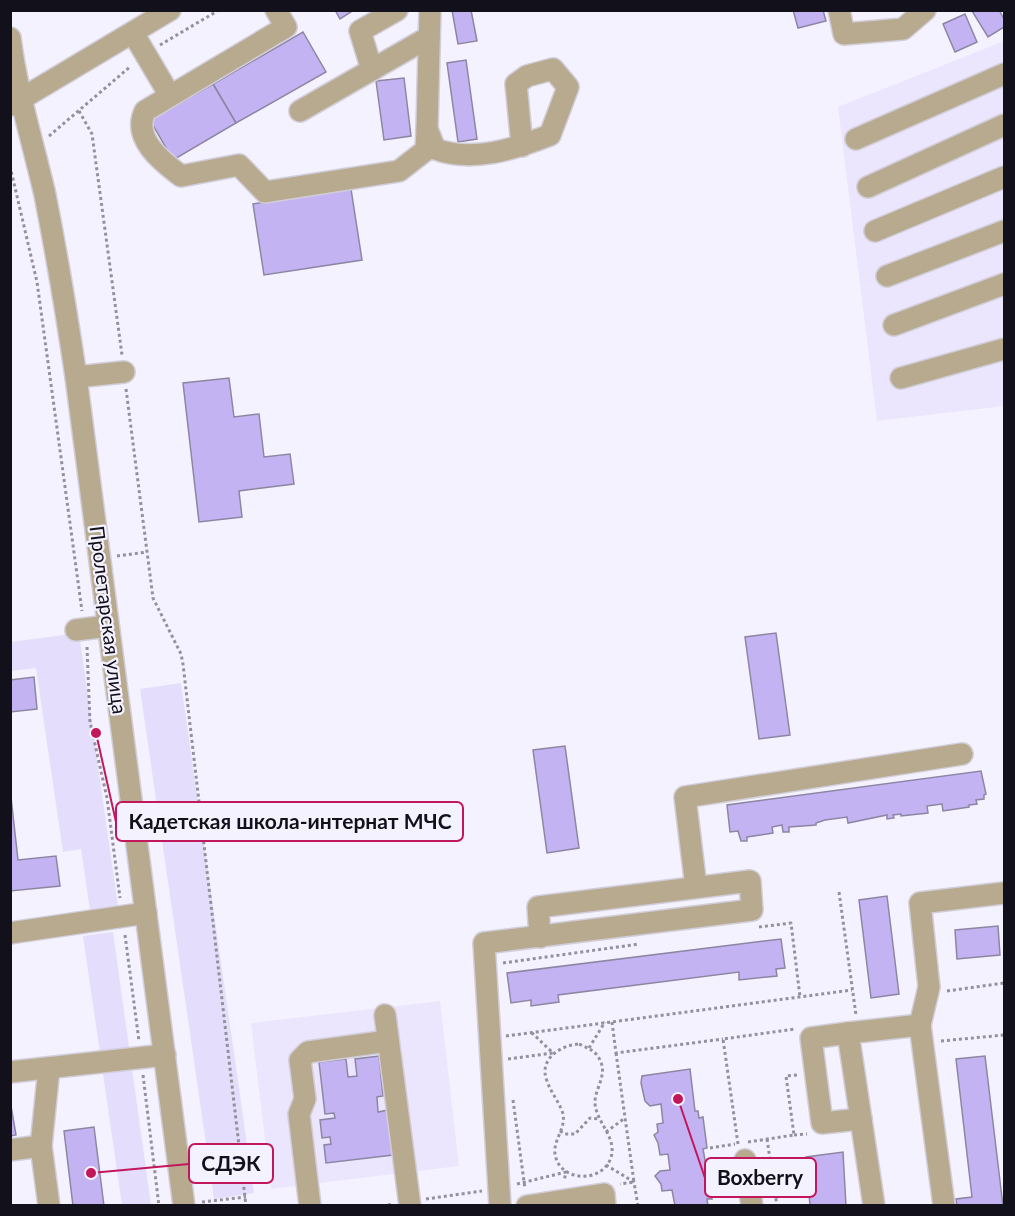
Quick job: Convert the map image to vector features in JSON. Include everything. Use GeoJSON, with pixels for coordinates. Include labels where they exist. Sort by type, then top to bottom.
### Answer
{"type":"FeatureCollection","features":[{"type":"Feature","properties":{"kind":"street"},"geometry":{"type":"LineString","coordinates":[[16,102],[170,10]]}},
{"type":"Feature","properties":{"kind":"street"},"geometry":{"type":"LineString","coordinates":[[276,10],[286,27],[169,94],[145,111],[140,120],[141,131],[158,159],[181,176],[239,165],[265,192],[399,171],[426,150],[430,10]]}},
{"type":"Feature","properties":{"kind":"street"},"geometry":{"type":"LineString","coordinates":[[372,70],[360,31],[396,10]]}},
{"type":"Feature","properties":{"kind":"street"},"geometry":{"type":"LineString","coordinates":[[839,10],[844,34],[903,29],[925,10]]}},
{"type":"Feature","properties":{"kind":"street"},"geometry":{"type":"LineString","coordinates":[[133,33],[169,94]]}},
{"type":"Feature","properties":{"kind":"street"},"geometry":{"type":"LineString","coordinates":[[300,111],[429,37]]}},
{"type":"Feature","properties":{"kind":"street","name":"Пролетарская улица"},"geometry":{"type":"LineString","coordinates":[[10,38],[16,102],[32,145],[60,273],[76,377],[184,1205]]}},
{"type":"Feature","properties":{"kind":"street"},"geometry":{"type":"LineString","coordinates":[[856,139],[1005,74]]}},
{"type":"Feature","properties":{"kind":"street"},"geometry":{"type":"LineString","coordinates":[[868,188],[1005,125]]}},
{"type":"Feature","properties":{"kind":"street"},"geometry":{"type":"LineString","coordinates":[[427,129],[435,149],[449,154],[486,154],[522,146]]}},
{"type":"Feature","properties":{"kind":"street"},"geometry":{"type":"LineString","coordinates":[[875,231],[1005,177]]}},
{"type":"Feature","properties":{"kind":"street"},"geometry":{"type":"LineString","coordinates":[[887,276],[1005,231]]}},
{"type":"Feature","properties":{"kind":"street"},"geometry":{"type":"LineString","coordinates":[[894,325],[1005,284]]}},
{"type":"Feature","properties":{"kind":"street"},"geometry":{"type":"LineString","coordinates":[[901,378],[1005,349]]}},
{"type":"Feature","properties":{"kind":"street"},"geometry":{"type":"LineString","coordinates":[[76,377],[124,372]]}},
{"type":"Feature","properties":{"kind":"street"},"geometry":{"type":"LineString","coordinates":[[80,629],[108,626]]}},
{"type":"Feature","properties":{"kind":"street"},"geometry":{"type":"LineString","coordinates":[[696,887],[685,797],[962,754]]}},
{"type":"Feature","properties":{"kind":"street"},"geometry":{"type":"LineString","coordinates":[[499,1197],[484,943],[540,937],[752,909],[750,881],[538,907],[540,937]]}},
{"type":"Feature","properties":{"kind":"street"},"geometry":{"type":"LineString","coordinates":[[944,1206],[921,1034],[929,987],[936,978],[920,903],[1005,893]]}},
{"type":"Feature","properties":{"kind":"street"},"geometry":{"type":"LineString","coordinates":[[10,933],[146,913]]}},
{"type":"Feature","properties":{"kind":"street"},"geometry":{"type":"LineString","coordinates":[[385,1016],[409,1204]]}},
{"type":"Feature","properties":{"kind":"street"},"geometry":{"type":"LineString","coordinates":[[861,1119],[822,1124],[811,1038],[852,1027],[921,1034]]}},
{"type":"Feature","properties":{"kind":"street"},"geometry":{"type":"LineString","coordinates":[[852,1027],[861,1119],[874,1206]]}},
{"type":"Feature","properties":{"kind":"street"},"geometry":{"type":"LineString","coordinates":[[310,1206],[299,1114],[305,1099],[300,1060],[302,1055],[308,1052],[388,1041]]}},
{"type":"Feature","properties":{"kind":"street"},"geometry":{"type":"LineString","coordinates":[[10,1072],[165,1055]]}},
{"type":"Feature","properties":{"kind":"street"},"geometry":{"type":"LineString","coordinates":[[49,1068],[41,1146],[49,1206]]}},
{"type":"Feature","properties":{"kind":"street"},"geometry":{"type":"LineString","coordinates":[[10,1150],[41,1146]]}},
{"type":"Feature","properties":{"kind":"street"},"geometry":{"type":"LineString","coordinates":[[741,1152],[752,1206]]}},
{"type":"Feature","properties":{"kind":"street"},"geometry":{"type":"LineString","coordinates":[[526,1198],[604,1194],[605,1206]]}},
{"type":"Feature","properties":{"kind":"path"},"geometry":{"type":"LineString","coordinates":[[32,145],[50,135],[145,54],[219,10]]}},
{"type":"Feature","properties":{"kind":"path"},"geometry":{"type":"LineString","coordinates":[[79,111],[92,134],[153,598],[181,654],[183,664],[246,1206]]}},
{"type":"Feature","properties":{"kind":"path"},"geometry":{"type":"LineString","coordinates":[[10,166],[37,282],[90,722],[107,798],[159,1206]]}},
{"type":"Feature","properties":{"kind":"path"},"geometry":{"type":"LineString","coordinates":[[839,892],[852,990],[852,1027]]}},
{"type":"Feature","properties":{"kind":"path"},"geometry":{"type":"LineString","coordinates":[[757,927],[791,923],[800,997]]}},
{"type":"Feature","properties":{"kind":"path"},"geometry":{"type":"LineString","coordinates":[[492,965],[642,944]]}},
{"type":"Feature","properties":{"kind":"path"},"geometry":{"type":"LineString","coordinates":[[936,978],[947,991]]}},
{"type":"Feature","properties":{"kind":"path"},"geometry":{"type":"LineString","coordinates":[[936,978],[947,991]]}},
{"type":"Feature","properties":{"kind":"path"},"geometry":{"type":"LineString","coordinates":[[947,991],[1005,983]]}},
{"type":"Feature","properties":{"kind":"path"},"geometry":{"type":"LineString","coordinates":[[510,1071],[505,1036],[852,990]]}},
{"type":"Feature","properties":{"kind":"path"},"geometry":{"type":"LineString","coordinates":[[612,1021],[638,1206]]}},
{"type":"Feature","properties":{"kind":"path"},"geometry":{"type":"LineString","coordinates":[[589,1048],[605,1022]]}},
{"type":"Feature","properties":{"kind":"path"},"geometry":{"type":"LineString","coordinates":[[616,1053],[801,1028]]}},
{"type":"Feature","properties":{"kind":"path"},"geometry":{"type":"LineString","coordinates":[[531,1032],[553,1053]]}},
{"type":"Feature","properties":{"kind":"path"},"geometry":{"type":"LineString","coordinates":[[921,1034],[1005,1035]]}},
{"type":"Feature","properties":{"kind":"path"},"geometry":{"type":"LineString","coordinates":[[723,1039],[741,1152]]}},
{"type":"Feature","properties":{"kind":"path"},"geometry":{"type":"LineString","coordinates":[[579,1044],[589,1048],[601,1061],[603,1075],[596,1104],[600,1120],[612,1146],[606,1165],[598,1173],[582,1178],[566,1172],[555,1157],[555,1145],[561,1131],[563,1115],[546,1079],[546,1065],[553,1053],[565,1045],[579,1044]]}},
{"type":"Feature","properties":{"kind":"path"},"geometry":{"type":"LineString","coordinates":[[508,1059],[553,1053]]}},
{"type":"Feature","properties":{"kind":"path"},"geometry":{"type":"LineString","coordinates":[[794,1135],[786,1076],[815,1072]]}},
{"type":"Feature","properties":{"kind":"path"},"geometry":{"type":"LineString","coordinates":[[512,1093],[526,1198]]}},
{"type":"Feature","properties":{"kind":"path"},"geometry":{"type":"LineString","coordinates":[[561,1131],[565,1134],[575,1134],[590,1118],[600,1120]]}},
{"type":"Feature","properties":{"kind":"path"},"geometry":{"type":"LineString","coordinates":[[606,1132],[625,1118]]}},
{"type":"Feature","properties":{"kind":"path"},"geometry":{"type":"LineString","coordinates":[[710,1148],[741,1152],[767,1139],[817,1132]]}},
{"type":"Feature","properties":{"kind":"path"},"geometry":{"type":"LineString","coordinates":[[767,1139],[777,1206]]}},
{"type":"Feature","properties":{"kind":"path"},"geometry":{"type":"LineString","coordinates":[[606,1165],[634,1182]]}},
{"type":"Feature","properties":{"kind":"path"},"geometry":{"type":"LineString","coordinates":[[382,1206],[499,1197],[524,1182],[566,1172]]}},
{"type":"Feature","properties":{"kind":"path"},"geometry":{"type":"LineString","coordinates":[[564,1183],[566,1172]]}},
{"type":"Feature","properties":{"kind":"path"},"geometry":{"type":"LineString","coordinates":[[614,1185],[634,1182]]}},
{"type":"Feature","properties":{"kind":"path"},"geometry":{"type":"LineString","coordinates":[[184,1205],[246,1197]]}},
{"type":"Feature","properties":{"kind":"shaded area"},"geometry":{"type":"Polygon","coordinates":[[[1004,41],[1004,406],[877,421],[838,107],[1004,41]]]}},
{"type":"Feature","properties":{"kind":"shaded area"},"geometry":{"type":"Polygon","coordinates":[[[79,633],[118,906],[90,910],[81,849],[63,852],[36,668],[11,671],[10,642],[79,633]]]}},
{"type":"Feature","properties":{"kind":"shaded area"},"geometry":{"type":"Polygon","coordinates":[[[181,683],[254,1193],[214,1199],[140,689],[181,683]]]}},
{"type":"Feature","properties":{"kind":"shaded area"},"geometry":{"type":"Polygon","coordinates":[[[113,932],[151,1205],[122,1205],[83,936],[113,932]]]}},
{"type":"Feature","properties":{"kind":"shaded area"},"geometry":{"type":"Polygon","coordinates":[[[440,1001],[459,1166],[271,1189],[251,1023],[440,1001]]]}},
{"type":"Feature","properties":{"kind":"building"},"geometry":{"type":"Polygon","coordinates":[[[335,10],[354,10],[340,19],[335,10]]]}},
{"type":"Feature","properties":{"kind":"building"},"geometry":{"type":"Polygon","coordinates":[[[452,10],[471,10],[477,41],[458,44],[452,10]]]}},
{"type":"Feature","properties":{"kind":"building"},"geometry":{"type":"Polygon","coordinates":[[[793,10],[823,10],[826,21],[798,28],[793,10]]]}},
{"type":"Feature","properties":{"kind":"building"},"geometry":{"type":"Polygon","coordinates":[[[999,10],[1004,19],[1004,27],[988,37],[972,11],[999,10]]]}},
{"type":"Feature","properties":{"kind":"building"},"geometry":{"type":"Polygon","coordinates":[[[965,14],[977,42],[955,52],[943,24],[965,14]]]}},
{"type":"Feature","properties":{"kind":"building"},"geometry":{"type":"Polygon","coordinates":[[[303,32],[326,72],[236,123],[213,84],[303,32]]]}},
{"type":"Feature","properties":{"kind":"building"},"geometry":{"type":"Polygon","coordinates":[[[466,60],[477,139],[458,142],[447,63],[466,60]]]}},
{"type":"Feature","properties":{"kind":"building"},"geometry":{"type":"Polygon","coordinates":[[[404,78],[411,136],[384,140],[376,81],[404,78]]]}},
{"type":"Feature","properties":{"kind":"building"},"geometry":{"type":"Polygon","coordinates":[[[213,84],[236,123],[173,160],[150,120],[213,84]]]}},
{"type":"Feature","properties":{"kind":"building"},"geometry":{"type":"Polygon","coordinates":[[[351,189],[362,260],[264,275],[253,204],[351,189]]]}},
{"type":"Feature","properties":{"kind":"building"},"geometry":{"type":"Polygon","coordinates":[[[229,378],[234,417],[259,414],[264,457],[290,454],[294,484],[239,491],[242,517],[199,522],[183,383],[229,378]]]}},
{"type":"Feature","properties":{"kind":"building"},"geometry":{"type":"Polygon","coordinates":[[[776,633],[790,735],[759,739],[745,637],[776,633]]]}},
{"type":"Feature","properties":{"kind":"building"},"geometry":{"type":"Polygon","coordinates":[[[34,677],[37,709],[10,712],[10,680],[34,677]]]}},
{"type":"Feature","properties":{"kind":"building"},"geometry":{"type":"Polygon","coordinates":[[[565,746],[579,848],[547,853],[533,750],[565,746]]]}},
{"type":"Feature","properties":{"kind":"building"},"geometry":{"type":"Polygon","coordinates":[[[981,771],[986,794],[984,799],[976,800],[977,804],[969,805],[969,807],[943,811],[942,804],[927,806],[928,813],[893,815],[894,818],[887,819],[887,815],[848,823],[847,817],[825,820],[816,825],[789,827],[789,832],[783,832],[782,825],[772,827],[773,833],[747,837],[747,841],[741,841],[738,831],[730,832],[727,805],[981,771]]]}},
{"type":"Feature","properties":{"kind":"building"},"geometry":{"type":"Polygon","coordinates":[[[10,788],[18,860],[56,856],[60,886],[10,891],[10,788]]]}},
{"type":"Feature","properties":{"kind":"building"},"geometry":{"type":"Polygon","coordinates":[[[887,896],[899,994],[871,998],[859,900],[887,896]]]}},
{"type":"Feature","properties":{"kind":"building"},"geometry":{"type":"Polygon","coordinates":[[[998,926],[1000,955],[957,959],[955,930],[998,926]]]}},
{"type":"Feature","properties":{"kind":"building"},"geometry":{"type":"Polygon","coordinates":[[[781,939],[785,968],[776,969],[777,976],[739,980],[739,972],[558,995],[559,1002],[531,1006],[531,1000],[511,1003],[507,973],[781,939]]]}},
{"type":"Feature","properties":{"kind":"building"},"geometry":{"type":"Polygon","coordinates":[[[379,1056],[383,1096],[377,1097],[378,1112],[388,1110],[393,1155],[326,1163],[324,1145],[331,1144],[330,1137],[322,1138],[320,1120],[335,1118],[334,1113],[325,1114],[319,1062],[346,1059],[348,1077],[357,1076],[355,1059],[379,1056]]]}},
{"type":"Feature","properties":{"kind":"building"},"geometry":{"type":"Polygon","coordinates":[[[985,1056],[1003,1206],[957,1206],[956,1199],[972,1197],[956,1059],[985,1056]]]}},
{"type":"Feature","properties":{"kind":"building"},"geometry":{"type":"Polygon","coordinates":[[[690,1069],[695,1111],[698,1111],[699,1118],[703,1117],[707,1148],[703,1149],[712,1199],[707,1199],[708,1206],[675,1206],[672,1190],[662,1191],[661,1184],[655,1176],[660,1171],[670,1170],[668,1154],[660,1155],[654,1135],[658,1132],[657,1124],[663,1123],[661,1104],[650,1106],[645,1101],[641,1083],[642,1076],[690,1069]]]}},
{"type":"Feature","properties":{"kind":"building"},"geometry":{"type":"Polygon","coordinates":[[[10,1100],[16,1135],[10,1136],[10,1100]]]}},
{"type":"Feature","properties":{"kind":"building"},"geometry":{"type":"Polygon","coordinates":[[[94,1127],[104,1206],[73,1206],[64,1131],[94,1127]]]}},
{"type":"Feature","properties":{"kind":"building"},"geometry":{"type":"Polygon","coordinates":[[[843,1152],[846,1206],[810,1206],[806,1157],[843,1152]]]}},
{"type":"Feature","properties":{"kind":"place","name":"Кадетская школа-интернат МЧС"},"geometry":{"type":"Point","coordinates":[96,733]}},
{"type":"Feature","properties":{"kind":"place","name":"Boxberry"},"geometry":{"type":"Point","coordinates":[678,1099]}},
{"type":"Feature","properties":{"kind":"place","name":"СДЭК"},"geometry":{"type":"Point","coordinates":[91,1173]}}]}
